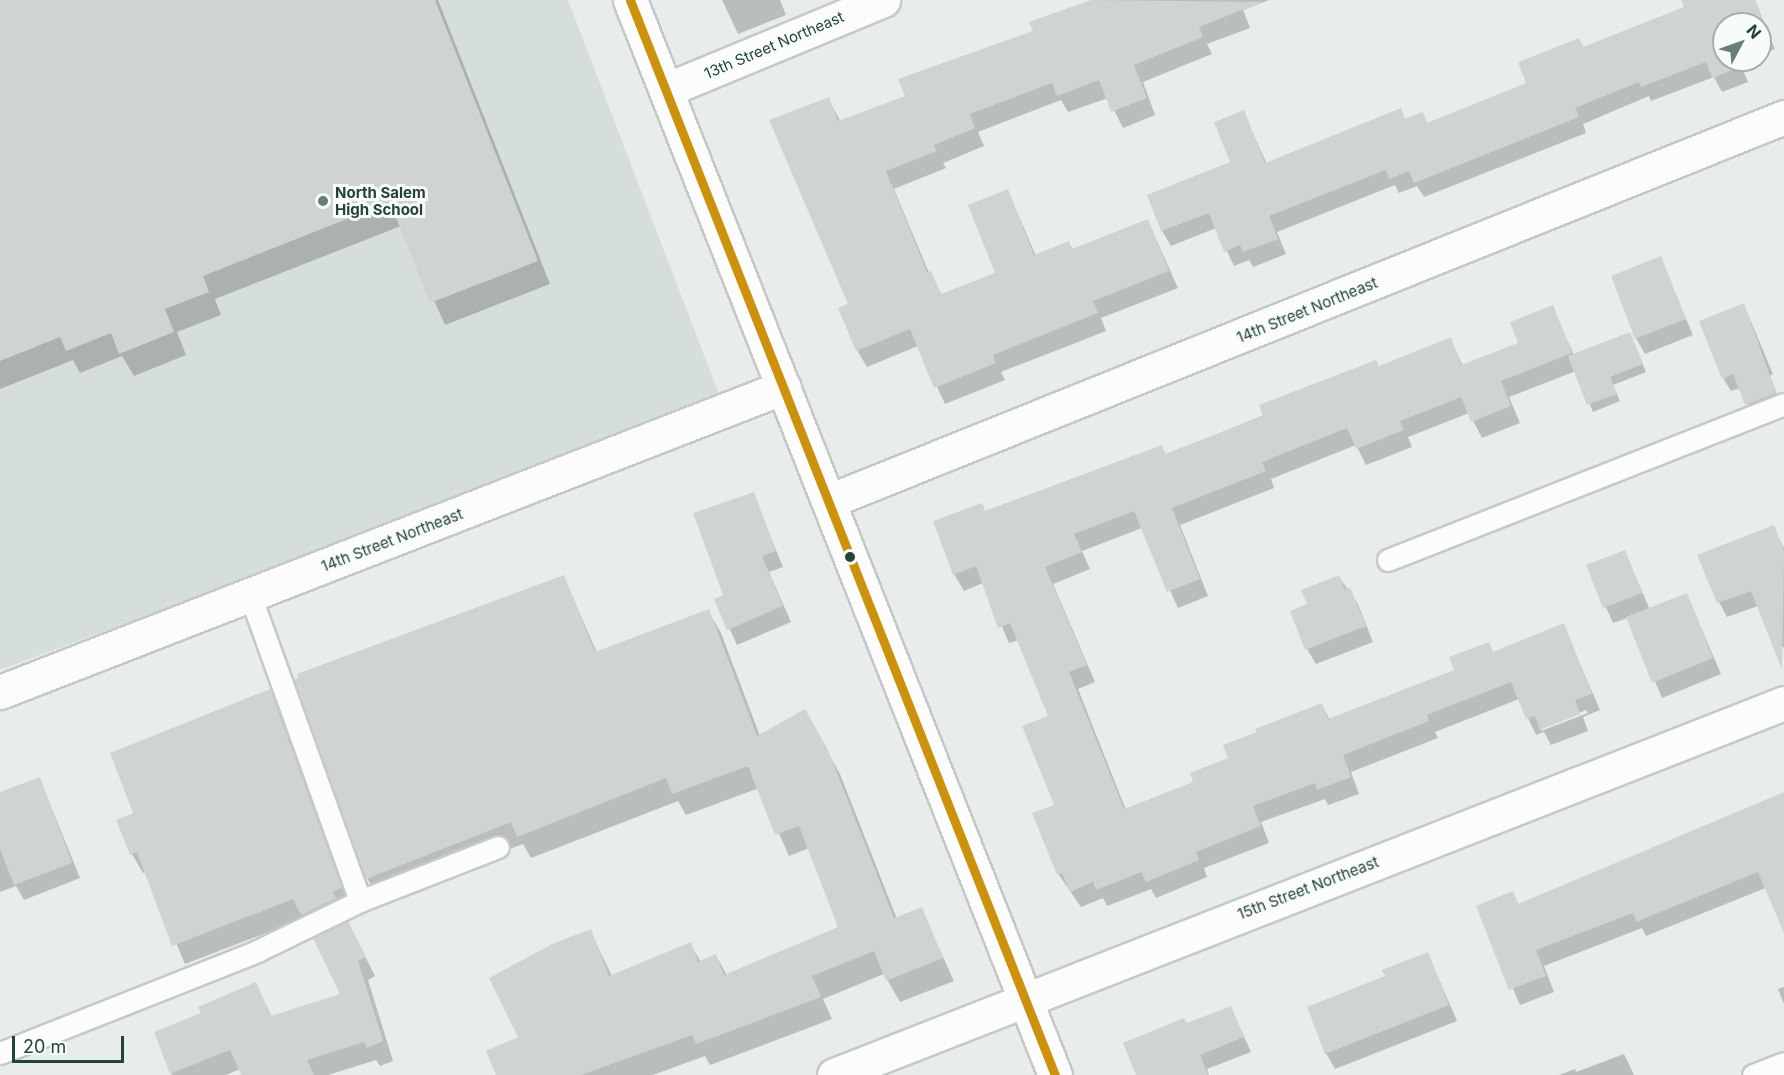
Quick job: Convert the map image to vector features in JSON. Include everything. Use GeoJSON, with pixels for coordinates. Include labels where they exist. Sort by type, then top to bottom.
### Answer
{"type":"FeatureCollection","features":[{"type":"Feature","properties":{"kind":"street"},"geometry":{"type":"LineString","coordinates":[[630,0],[1055,1075]]}},
{"type":"Feature","properties":{"kind":"street","name":"13th Street Northeast"},"geometry":{"type":"LineString","coordinates":[[666,90],[883,0]]}},
{"type":"Feature","properties":{"kind":"street","name":"14th Street Northeast"},"geometry":{"type":"LineString","coordinates":[[829,501],[1784,117]]}},
{"type":"Feature","properties":{"kind":"street","name":"14th Street Northeast"},"geometry":{"type":"LineString","coordinates":[[0,692],[784,387]]}},
{"type":"Feature","properties":{"kind":"street","name":"15th Street Northeast"},"geometry":{"type":"LineString","coordinates":[[834,1075],[1784,703]]}},
{"type":"Feature","properties":{"kind":"lane"},"geometry":{"type":"LineString","coordinates":[[1388,560],[1784,404]]}},
{"type":"Feature","properties":{"kind":"lane"},"geometry":{"type":"LineString","coordinates":[[250,595],[360,901]]}},
{"type":"Feature","properties":{"kind":"lane"},"geometry":{"type":"LineString","coordinates":[[0,1053],[257,951],[360,901],[498,848]]}},
{"type":"Feature","properties":{"kind":"lane"},"geometry":{"type":"LineString","coordinates":[[1753,1075],[1784,1063]]}},
{"type":"Feature","properties":{"kind":"shaded area","name":"North Salem High School"},"geometry":{"type":"Polygon","coordinates":[[[0,0],[568,0],[722,402],[0,670],[0,0]]]}},
{"type":"Feature","properties":{"kind":"building"},"geometry":{"type":"Polygon","coordinates":[[[0,0],[435,0],[538,261],[430,303],[390,202],[203,276],[209,292],[165,309],[174,332],[119,354],[111,333],[66,351],[60,337],[0,361],[0,0]]]}},
{"type":"Feature","properties":{"kind":"building"},"geometry":{"type":"Polygon","coordinates":[[[1091,0],[1262,2],[1199,27],[1203,37],[1134,65],[1147,98],[1111,112],[1099,80],[1057,96],[1052,83],[970,114],[975,128],[934,145],[937,151],[886,171],[927,272],[931,271],[941,294],[995,273],[968,205],[1008,189],[1034,255],[1069,241],[1072,249],[1148,219],[1169,271],[1093,301],[1098,313],[993,355],[996,363],[934,388],[910,329],[856,351],[838,308],[848,304],[769,120],[829,97],[838,121],[905,96],[898,79],[1033,31],[1029,22],[1091,0]]]}},
{"type":"Feature","properties":{"kind":"building"},"geometry":{"type":"Polygon","coordinates":[[[1681,0],[1755,0],[1760,12],[1712,12],[1712,72],[1727,72],[1712,78],[1706,62],[1641,87],[1639,82],[1575,108],[1579,117],[1414,183],[1409,171],[1389,179],[1386,170],[1269,216],[1278,239],[1243,252],[1240,245],[1224,252],[1209,213],[1161,231],[1147,195],[1230,162],[1214,122],[1244,110],[1265,163],[1401,108],[1405,119],[1423,112],[1427,123],[1526,83],[1518,62],[1579,38],[1583,47],[1684,7],[1681,0]]]}},
{"type":"Feature","properties":{"kind":"building"},"geometry":{"type":"Polygon","coordinates":[[[1661,256],[1686,319],[1635,339],[1611,276],[1661,256]]]}},
{"type":"Feature","properties":{"kind":"building"},"geometry":{"type":"Polygon","coordinates":[[[1744,303],[1776,393],[1745,405],[1733,374],[1722,379],[1699,321],[1744,303]]]}},
{"type":"Feature","properties":{"kind":"building"},"geometry":{"type":"Polygon","coordinates":[[[1553,305],[1572,353],[1501,381],[1511,406],[1471,422],[1461,397],[1400,421],[1404,430],[1356,449],[1347,428],[1262,462],[1266,471],[1172,508],[1200,579],[1167,592],[1134,511],[1074,534],[1082,552],[1045,567],[1087,665],[1069,672],[1124,809],[1193,782],[1190,773],[1228,758],[1223,745],[1257,732],[1255,729],[1322,703],[1328,719],[1454,670],[1449,657],[1489,642],[1493,652],[1564,623],[1592,694],[1575,700],[1580,714],[1540,730],[1535,716],[1526,719],[1511,682],[1427,715],[1429,721],[1343,755],[1351,777],[1317,790],[1315,783],[1253,806],[1261,826],[1196,852],[1199,860],[1146,882],[1141,872],[1096,890],[1093,882],[1070,892],[1062,873],[1057,875],[1032,813],[1054,805],[1022,726],[1048,716],[1010,623],[998,628],[976,566],[953,575],[933,521],[982,503],[985,511],[1162,445],[1165,454],[1263,416],[1259,405],[1376,360],[1379,366],[1451,337],[1461,365],[1518,343],[1510,322],[1553,305]]]}},
{"type":"Feature","properties":{"kind":"building"},"geometry":{"type":"Polygon","coordinates":[[[1630,332],[1643,364],[1610,377],[1617,394],[1587,405],[1568,356],[1630,332]]]}},
{"type":"Feature","properties":{"kind":"building"},"geometry":{"type":"Polygon","coordinates":[[[754,492],[776,551],[762,556],[783,606],[727,630],[714,599],[723,595],[693,513],[754,492]]]}},
{"type":"Feature","properties":{"kind":"building"},"geometry":{"type":"Polygon","coordinates":[[[1774,525],[1784,551],[1782,670],[1751,591],[1717,603],[1697,555],[1774,525]]]}},
{"type":"Feature","properties":{"kind":"building"},"geometry":{"type":"Polygon","coordinates":[[[1625,550],[1642,593],[1603,608],[1586,565],[1625,550]]]}},
{"type":"Feature","properties":{"kind":"building"},"geometry":{"type":"Polygon","coordinates":[[[564,575],[595,652],[709,609],[757,736],[805,709],[828,750],[894,918],[922,907],[943,958],[886,981],[874,951],[812,976],[821,997],[696,1044],[692,1035],[581,1075],[496,1075],[486,1051],[518,1037],[489,978],[552,944],[591,929],[609,976],[691,942],[698,962],[716,954],[724,975],[838,927],[799,826],[775,835],[748,766],[672,794],[666,778],[517,837],[511,822],[366,879],[294,680],[298,678],[297,674],[564,575]]]}},
{"type":"Feature","properties":{"kind":"building"},"geometry":{"type":"Polygon","coordinates":[[[1339,575],[1345,590],[1350,587],[1366,626],[1305,650],[1290,611],[1307,604],[1301,590],[1339,575]]]}},
{"type":"Feature","properties":{"kind":"building"},"geometry":{"type":"Polygon","coordinates":[[[1687,593],[1713,658],[1652,683],[1626,617],[1687,593]]]}},
{"type":"Feature","properties":{"kind":"building"},"geometry":{"type":"Polygon","coordinates":[[[270,689],[342,888],[333,892],[336,898],[301,915],[293,899],[172,946],[137,852],[130,855],[116,820],[133,813],[110,753],[270,689]]]}},
{"type":"Feature","properties":{"kind":"building"},"geometry":{"type":"Polygon","coordinates":[[[40,777],[72,863],[14,885],[0,849],[0,792],[40,777]]]}},
{"type":"Feature","properties":{"kind":"building"},"geometry":{"type":"Polygon","coordinates":[[[1784,792],[1784,933],[1758,872],[1636,922],[1633,913],[1536,950],[1546,976],[1509,990],[1476,906],[1513,891],[1518,904],[1784,792]]]}},
{"type":"Feature","properties":{"kind":"building"},"geometry":{"type":"Polygon","coordinates":[[[348,921],[366,957],[358,961],[383,1041],[367,1048],[364,1042],[307,1060],[314,1075],[241,1075],[230,1050],[170,1074],[154,1032],[201,1013],[198,1007],[256,982],[271,1016],[340,994],[313,938],[348,921]]]}},
{"type":"Feature","properties":{"kind":"building"},"geometry":{"type":"Polygon","coordinates":[[[1428,952],[1449,1005],[1325,1054],[1307,1007],[1385,976],[1382,970],[1428,952]]]}},
{"type":"Feature","properties":{"kind":"building"},"geometry":{"type":"Polygon","coordinates":[[[1231,1006],[1244,1037],[1200,1055],[1208,1075],[1136,1075],[1123,1043],[1184,1018],[1187,1023],[1231,1006]]]}},
{"type":"Feature","properties":{"kind":"transit line"},"geometry":{"type":"LineString","coordinates":[[630,0],[1055,1075]]}},
{"type":"Feature","properties":{"kind":"place","name":"North Salem High School"},"geometry":{"type":"Point","coordinates":[323,201]}}]}
